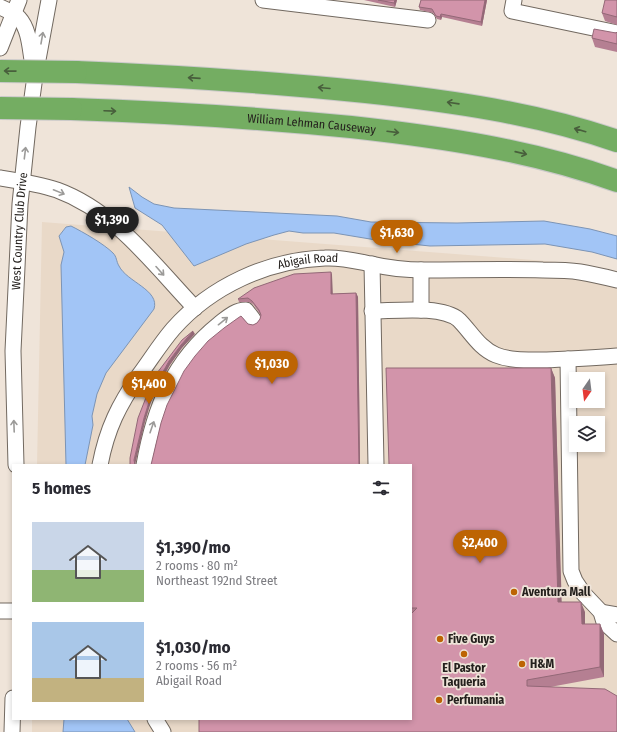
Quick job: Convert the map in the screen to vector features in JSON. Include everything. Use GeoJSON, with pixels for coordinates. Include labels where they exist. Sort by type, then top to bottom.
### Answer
{"type":"FeatureCollection","features":[{"type":"Feature","properties":{"kind":"highway"},"geometry":{"type":"LineString","coordinates":[[0,71],[76,72],[225,80],[413,97],[464,104],[564,125],[617,142]]}},
{"type":"Feature","properties":{"kind":"highway","name":"William Lehman Causeway"},"geometry":{"type":"LineString","coordinates":[[0,108],[71,109],[182,114],[267,119],[368,129],[494,147],[544,158],[617,180]]}},
{"type":"Feature","properties":{"kind":"street","name":"West Country Club Drive"},"geometry":{"type":"LineString","coordinates":[[16,464],[7,383],[13,351],[15,282],[21,182],[35,76],[49,0]]}},
{"type":"Feature","properties":{"kind":"street"},"geometry":{"type":"LineString","coordinates":[[263,0],[305,3],[428,20]]}},
{"type":"Feature","properties":{"kind":"street"},"geometry":{"type":"LineString","coordinates":[[514,0],[512,11],[617,33]]}},
{"type":"Feature","properties":{"kind":"street"},"geometry":{"type":"LineString","coordinates":[[0,7],[17,7]]}},
{"type":"Feature","properties":{"kind":"street"},"geometry":{"type":"LineString","coordinates":[[17,7],[19,17],[25,29],[35,76]]}},
{"type":"Feature","properties":{"kind":"street"},"geometry":{"type":"LineString","coordinates":[[0,48],[17,7]]}},
{"type":"Feature","properties":{"kind":"street"},"geometry":{"type":"LineString","coordinates":[[0,178],[58,191],[102,216],[129,238],[195,308]]}},
{"type":"Feature","properties":{"kind":"street","name":"Abigail Road"},"geometry":{"type":"LineString","coordinates":[[100,464],[110,426],[123,400],[169,334],[195,308],[214,294],[245,277],[283,263],[330,258],[421,270],[504,269],[580,272],[617,280]]}},
{"type":"Feature","properties":{"kind":"street"},"geometry":{"type":"LineString","coordinates":[[372,264],[376,464]]}},
{"type":"Feature","properties":{"kind":"street"},"geometry":{"type":"LineString","coordinates":[[421,270],[421,310]]}},
{"type":"Feature","properties":{"kind":"street"},"geometry":{"type":"LineString","coordinates":[[144,464],[149,436],[162,397],[181,365],[204,336],[231,315],[239,310],[246,310],[253,318]]}},
{"type":"Feature","properties":{"kind":"street"},"geometry":{"type":"LineString","coordinates":[[372,311],[421,310],[444,312],[457,318],[480,345],[496,355],[516,360],[617,356]]}},
{"type":"Feature","properties":{"kind":"street"},"geometry":{"type":"LineString","coordinates":[[568,359],[571,571],[575,581],[601,612],[604,622],[617,634]]}},
{"type":"Feature","properties":{"kind":"street"},"geometry":{"type":"LineString","coordinates":[[0,611],[12,611]]}},
{"type":"Feature","properties":{"kind":"street"},"geometry":{"type":"LineString","coordinates":[[601,612],[617,615]]}},
{"type":"Feature","properties":{"kind":"street"},"geometry":{"type":"LineString","coordinates":[[12,720],[12,732]]}},
{"type":"Feature","properties":{"kind":"street"},"geometry":{"type":"LineString","coordinates":[[156,720],[163,732]]}},
{"type":"Feature","properties":{"kind":"shaded area","name":"Aventura Mall"},"geometry":{"type":"Polygon","coordinates":[[[42,222],[584,264],[617,275],[617,732],[32,732],[32,720],[412,720],[412,464],[37,464],[42,222]]]}},
{"type":"Feature","properties":{"kind":"water"},"geometry":{"type":"Polygon","coordinates":[[[129,187],[154,204],[174,208],[337,216],[371,222],[457,223],[544,221],[590,229],[617,236],[617,259],[592,252],[545,244],[430,246],[382,241],[334,233],[303,233],[289,231],[246,244],[194,266],[162,225],[135,208],[129,187]]]}},
{"type":"Feature","properties":{"kind":"water"},"geometry":{"type":"Polygon","coordinates":[[[71,226],[99,242],[113,253],[123,272],[148,291],[155,302],[154,309],[106,373],[97,394],[92,416],[93,425],[85,464],[66,464],[61,265],[64,252],[59,236],[66,227],[71,226]]]}},
{"type":"Feature","properties":{"kind":"water"},"geometry":{"type":"Polygon","coordinates":[[[64,720],[128,720],[135,732],[63,732],[64,720]]]}},
{"type":"Feature","properties":{"kind":"building"},"geometry":{"type":"Polygon","coordinates":[[[378,0],[395,0],[394,3],[378,0]]]}},
{"type":"Feature","properties":{"kind":"building"},"geometry":{"type":"Polygon","coordinates":[[[421,0],[485,0],[481,22],[441,14],[440,17],[436,16],[432,9],[419,7],[421,0]]]}},
{"type":"Feature","properties":{"kind":"building"},"geometry":{"type":"Polygon","coordinates":[[[605,0],[617,0],[617,17],[602,13],[605,0]]]}},
{"type":"Feature","properties":{"kind":"building"},"geometry":{"type":"Polygon","coordinates":[[[594,29],[617,32],[617,44],[592,38],[594,29]]]}},
{"type":"Feature","properties":{"kind":"building"},"geometry":{"type":"Polygon","coordinates":[[[331,272],[331,294],[356,293],[359,464],[151,464],[167,405],[184,371],[195,356],[208,341],[241,316],[248,324],[253,325],[257,323],[261,315],[252,301],[248,298],[238,299],[254,288],[294,274],[331,272]]]}},
{"type":"Feature","properties":{"kind":"building"},"geometry":{"type":"Polygon","coordinates":[[[193,331],[169,361],[159,379],[150,399],[144,418],[134,460],[135,464],[130,464],[138,418],[154,377],[182,340],[193,331]]]}},
{"type":"Feature","properties":{"kind":"building"},"geometry":{"type":"Polygon","coordinates":[[[386,368],[551,368],[558,602],[581,602],[582,624],[600,624],[600,667],[527,680],[527,686],[605,689],[617,696],[617,732],[199,732],[199,720],[412,720],[412,613],[417,608],[412,608],[412,464],[389,464],[386,368]]]}},
{"type":"Feature","properties":{"kind":"place","name":"Aventura Mall"},"geometry":{"type":"Point","coordinates":[514,592]}},
{"type":"Feature","properties":{"kind":"place","name":"Five Guys"},"geometry":{"type":"Point","coordinates":[440,639]}},
{"type":"Feature","properties":{"kind":"place","name":"El Pastor Taqueria"},"geometry":{"type":"Point","coordinates":[464,654]}},
{"type":"Feature","properties":{"kind":"place","name":"H&M"},"geometry":{"type":"Point","coordinates":[522,664]}},
{"type":"Feature","properties":{"kind":"place","name":"Perfumania"},"geometry":{"type":"Point","coordinates":[439,700]}}]}
